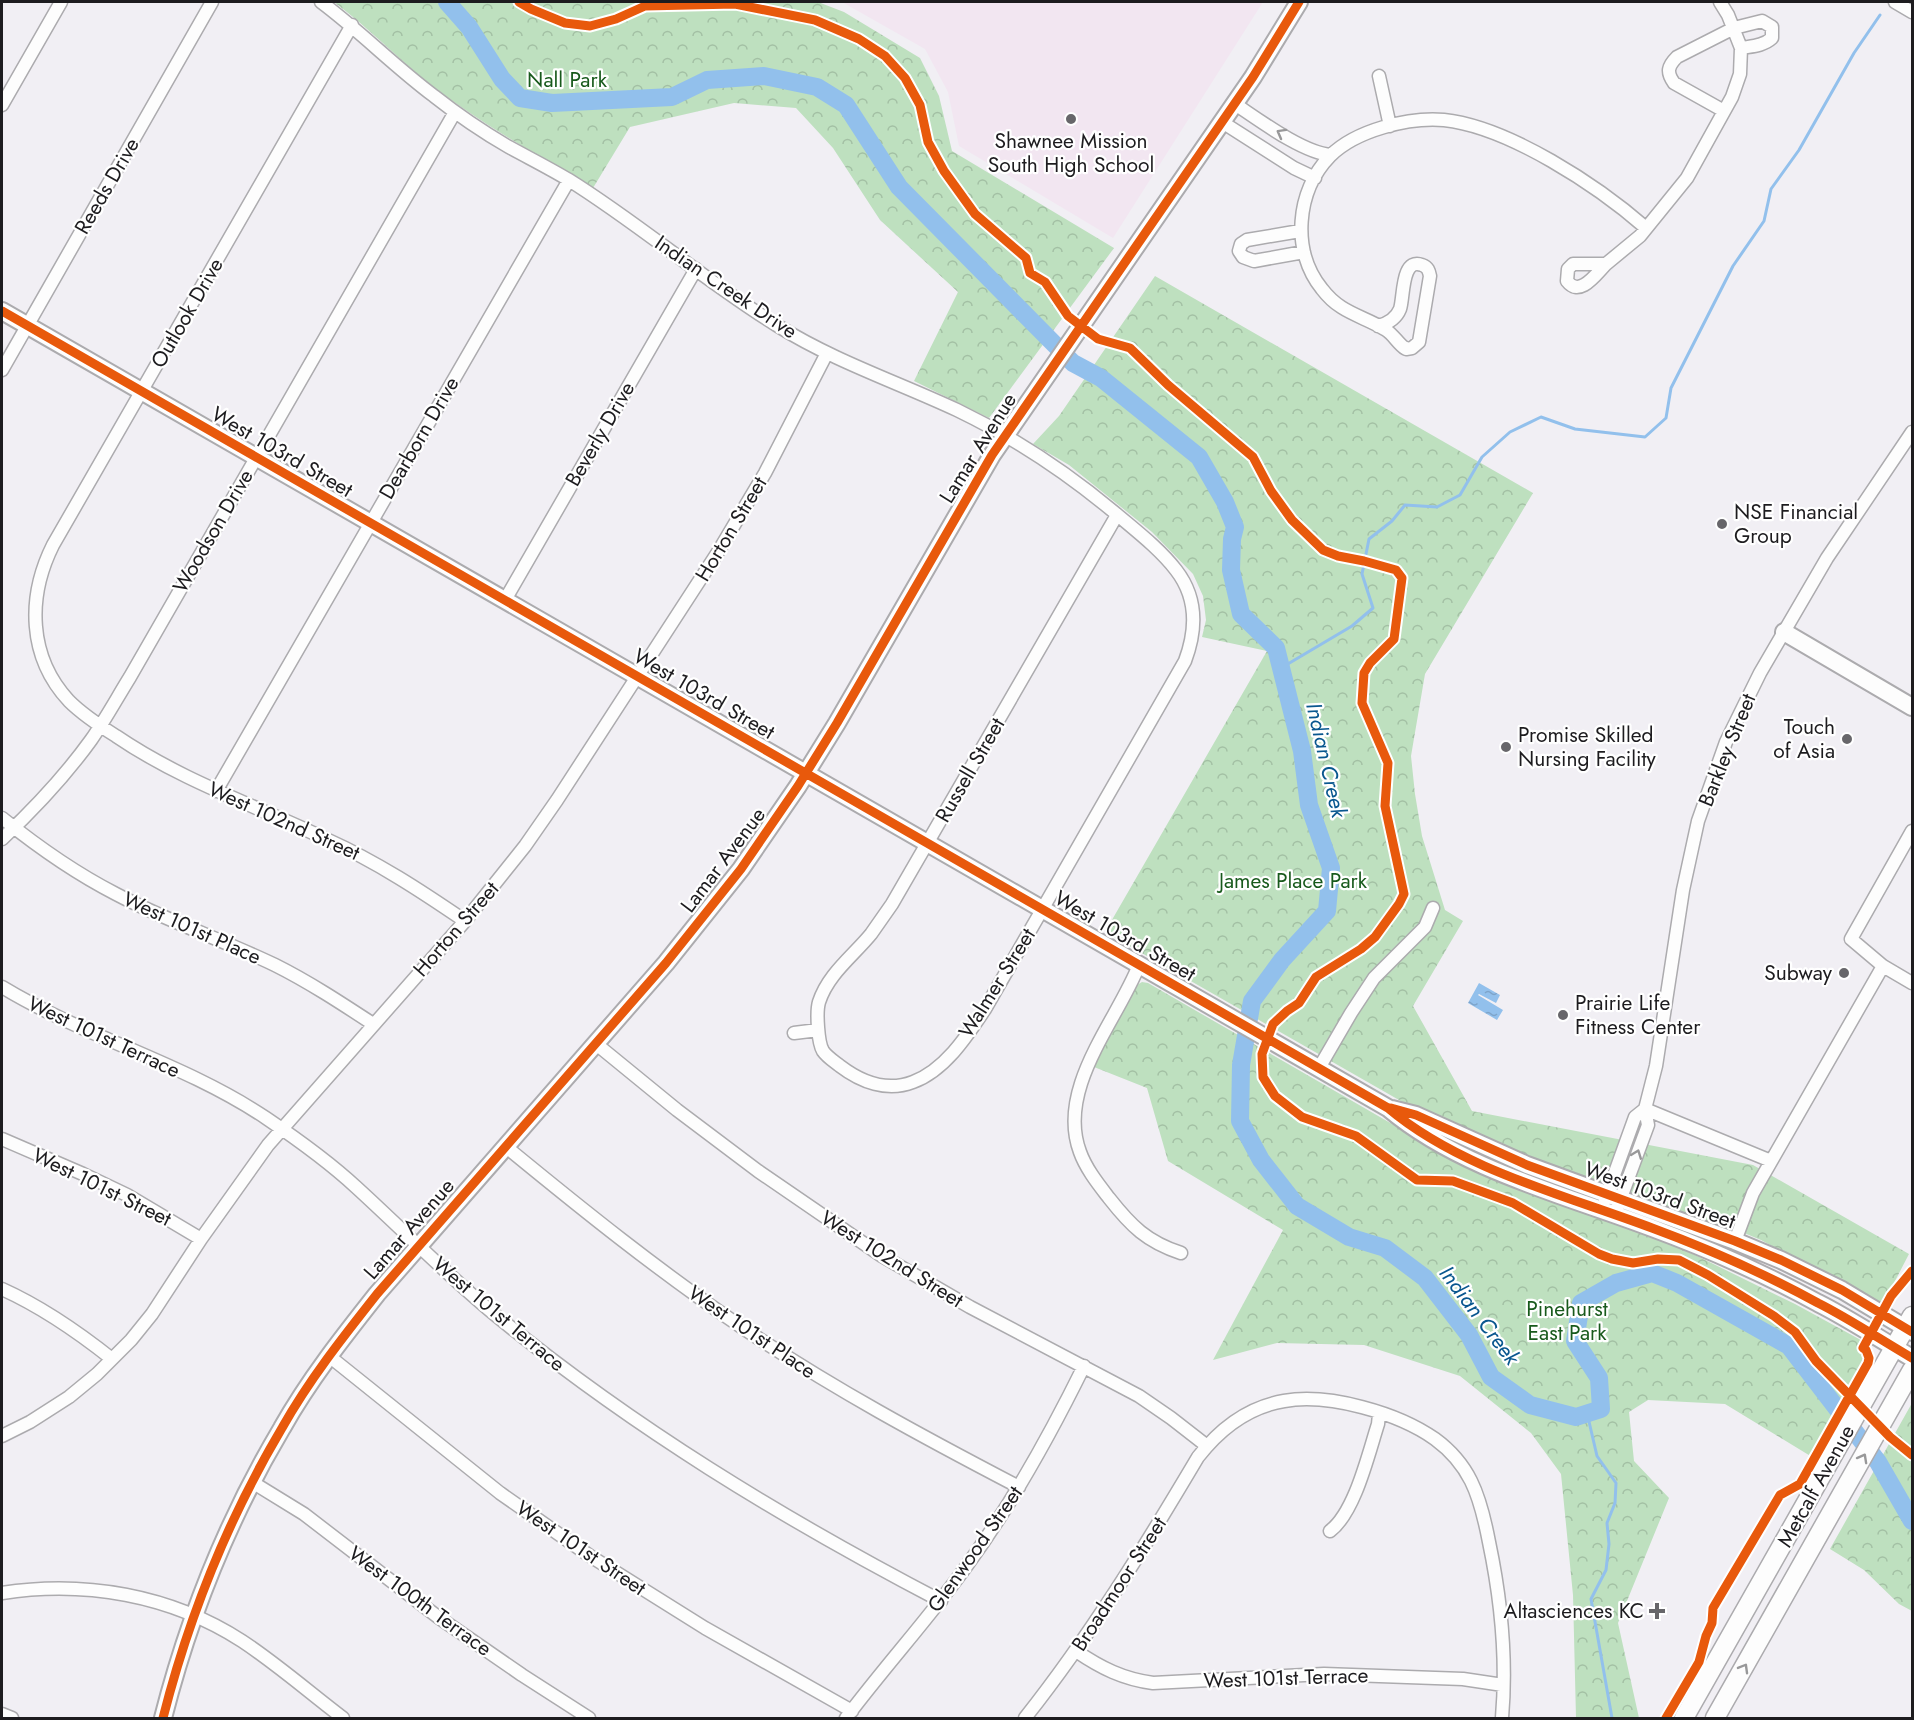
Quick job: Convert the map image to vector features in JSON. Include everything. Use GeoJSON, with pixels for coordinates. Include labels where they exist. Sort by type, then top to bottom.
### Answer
{"type":"FeatureCollection","features":[{"type":"Feature","properties":{"kind":"main road","name":"Lamar Avenue"},"geometry":{"type":"LineString","coordinates":[[163,1719],[193,1616],[225,1538],[282,1427],[329,1356],[377,1294],[705,917],[741,869],[806,774],[1005,436],[1254,78],[1299,2]]}},
{"type":"Feature","properties":{"kind":"main road","name":"West 103rd Street"},"geometry":{"type":"LineString","coordinates":[[2,311],[1281,1046],[1388,1108],[1410,1126],[1464,1156],[1515,1178],[1735,1241],[1813,1275],[1910,1325]]}},
{"type":"Feature","properties":{"kind":"main road"},"geometry":{"type":"LineString","coordinates":[[1784,632],[1912,707]]}},
{"type":"Feature","properties":{"kind":"main road","name":"West 103rd Street"},"geometry":{"type":"LineString","coordinates":[[1611,1205],[1820,1303],[1912,1358]]}},
{"type":"Feature","properties":{"kind":"main road","name":"Metcalf Avenue"},"geometry":{"type":"LineString","coordinates":[[1684,1719],[1894,1347],[1910,1325]]}},
{"type":"Feature","properties":{"kind":"main road","name":"Metcalf Avenue"},"geometry":{"type":"LineString","coordinates":[[1715,1719],[1910,1375]]}},
{"type":"Feature","properties":{"kind":"street"},"geometry":{"type":"LineString","coordinates":[[2,105],[61,2]]}},
{"type":"Feature","properties":{"kind":"street","name":"Reeds Drive"},"geometry":{"type":"LineString","coordinates":[[2,370],[212,2]]}},
{"type":"Feature","properties":{"kind":"street","name":"Indian Creek Drive"},"geometry":{"type":"LineString","coordinates":[[321,2],[352,25],[430,94],[455,112],[508,146],[568,180],[780,328],[827,353],[959,411],[1005,436],[1065,474],[1117,515],[1175,568],[1185,583],[1192,603],[1193,636]]}},
{"type":"Feature","properties":{"kind":"street"},"geometry":{"type":"LineString","coordinates":[[1606,264],[1630,246],[1687,178],[1736,88],[1740,74],[1741,48],[1734,28],[1720,2]]}},
{"type":"Feature","properties":{"kind":"street"},"geometry":{"type":"LineString","coordinates":[[1894,2],[1912,12]]}},
{"type":"Feature","properties":{"kind":"street"},"geometry":{"type":"LineString","coordinates":[[1724,111],[1674,83],[1668,70],[1677,57],[1734,28],[1762,21],[1772,27],[1772,38],[1767,42],[1741,48]]}},
{"type":"Feature","properties":{"kind":"street","name":"Outlook Drive"},"geometry":{"type":"LineString","coordinates":[[100,726],[70,702],[50,674],[41,652],[36,634],[35,600],[44,564],[352,25]]}},
{"type":"Feature","properties":{"kind":"street"},"geometry":{"type":"LineString","coordinates":[[1379,76],[1390,126]]}},
{"type":"Feature","properties":{"kind":"street"},"geometry":{"type":"LineString","coordinates":[[1235,104],[1300,144],[1322,154],[1331,155]]}},
{"type":"Feature","properties":{"kind":"street","name":"Woodson Drive"},"geometry":{"type":"LineString","coordinates":[[2,839],[58,782],[100,726],[455,112]]}},
{"type":"Feature","properties":{"kind":"street"},"geometry":{"type":"LineString","coordinates":[[1378,326],[1386,324],[1400,309],[1409,268],[1413,264],[1426,267],[1430,276],[1419,342],[1412,348],[1406,349],[1378,326],[1350,314],[1329,297],[1315,279],[1304,252],[1300,231],[1302,211],[1314,178],[1331,155],[1358,137],[1390,126],[1444,120],[1481,129],[1505,137],[1554,163],[1616,204],[1646,228]]}},
{"type":"Feature","properties":{"kind":"street"},"geometry":{"type":"LineString","coordinates":[[1222,122],[1294,168],[1314,178]]}},
{"type":"Feature","properties":{"kind":"street","name":"Dearborn Drive"},"geometry":{"type":"LineString","coordinates":[[216,791],[568,180]]}},
{"type":"Feature","properties":{"kind":"street"},"geometry":{"type":"LineString","coordinates":[[1300,231],[1246,240],[1241,244],[1239,251],[1243,257],[1254,261],[1304,252]]}},
{"type":"Feature","properties":{"kind":"street","name":"Beverly Drive"},"geometry":{"type":"LineString","coordinates":[[505,600],[696,269]]}},
{"type":"Feature","properties":{"kind":"street","name":"Horton Street"},"geometry":{"type":"LineString","coordinates":[[2,1436],[30,1422],[69,1397],[130,1340],[152,1314],[248,1171],[281,1128],[465,921],[501,877],[557,800],[718,552],[765,473],[827,353]]}},
{"type":"Feature","properties":{"kind":"street","name":"Barkley Street"},"geometry":{"type":"LineString","coordinates":[[1611,1205],[1648,1125],[1645,1109],[1656,1066],[1683,891],[1698,821],[1726,742],[1755,681],[1827,558],[1912,432]]}},
{"type":"Feature","properties":{"kind":"street","name":"Russell Street"},"geometry":{"type":"LineString","coordinates":[[818,1030],[818,1004],[829,981],[871,934],[892,904],[1117,515]]}},
{"type":"Feature","properties":{"kind":"street","name":"Walmer Street"},"geometry":{"type":"LineString","coordinates":[[818,1030],[823,1050],[835,1062],[859,1078],[874,1084],[891,1086],[914,1082],[933,1071],[952,1052],[974,1024],[1042,909],[1185,660],[1193,636]]}},
{"type":"Feature","properties":{"kind":"street","name":"West 102nd Street"},"geometry":{"type":"LineString","coordinates":[[100,726],[169,768],[361,856],[392,873],[465,921]]}},
{"type":"Feature","properties":{"kind":"street"},"geometry":{"type":"LineString","coordinates":[[2,818],[14,828]]}},
{"type":"Feature","properties":{"kind":"street","name":"West 101st Place"},"geometry":{"type":"LineString","coordinates":[[14,828],[52,857],[83,876],[150,910],[275,965],[311,984],[373,1024]]}},
{"type":"Feature","properties":{"kind":"street"},"geometry":{"type":"LineString","coordinates":[[1912,831],[1851,939],[1883,966],[1912,983]]}},
{"type":"Feature","properties":{"kind":"street"},"geometry":{"type":"LineString","coordinates":[[1319,1068],[1374,978],[1425,927],[1433,908]]}},
{"type":"Feature","properties":{"kind":"street"},"geometry":{"type":"LineString","coordinates":[[1139,965],[1131,986],[1102,1036],[1089,1065],[1077,1097],[1074,1112],[1075,1129],[1081,1155],[1099,1186],[1116,1207],[1146,1238],[1181,1253]]}},
{"type":"Feature","properties":{"kind":"street"},"geometry":{"type":"LineString","coordinates":[[1735,1241],[1753,1193],[1883,966]]}},
{"type":"Feature","properties":{"kind":"street","name":"West 101st Terrace"},"geometry":{"type":"LineString","coordinates":[[2,987],[47,1012],[176,1069],[227,1095],[281,1128],[341,1174],[501,1319],[637,1422],[802,1527],[940,1601]]}},
{"type":"Feature","properties":{"kind":"street"},"geometry":{"type":"LineString","coordinates":[[794,1033],[818,1030]]}},
{"type":"Feature","properties":{"kind":"street","name":"West 102nd Street"},"geometry":{"type":"LineString","coordinates":[[595,1043],[703,1130],[805,1205],[882,1256],[970,1307],[1139,1396],[1207,1446]]}},
{"type":"Feature","properties":{"kind":"street"},"geometry":{"type":"LineString","coordinates":[[1645,1109],[1771,1161]]}},
{"type":"Feature","properties":{"kind":"street","name":"West 101st Street"},"geometry":{"type":"LineString","coordinates":[[2,1139],[127,1196],[201,1239]]}},
{"type":"Feature","properties":{"kind":"street","name":"West 101st Place"},"geometry":{"type":"LineString","coordinates":[[505,1146],[642,1257],[744,1329],[848,1395],[1019,1487]]}},
{"type":"Feature","properties":{"kind":"street"},"geometry":{"type":"LineString","coordinates":[[2,1289],[39,1307],[112,1359]]}},
{"type":"Feature","properties":{"kind":"street","name":"West 101st Street"},"geometry":{"type":"LineString","coordinates":[[329,1356],[491,1485],[582,1550],[849,1715]]}},
{"type":"Feature","properties":{"kind":"street","name":"Glenwood Street"},"geometry":{"type":"LineString","coordinates":[[849,1715],[969,1563],[1019,1487],[1063,1409],[1084,1366]]}},
{"type":"Feature","properties":{"kind":"street","name":"Broadmoor Street"},"geometry":{"type":"LineString","coordinates":[[1025,1719],[1076,1651],[1133,1566],[1198,1457],[1207,1446],[1225,1429],[1248,1413],[1283,1401],[1303,1399],[1331,1400],[1416,1427],[1436,1440],[1459,1462],[1471,1481],[1487,1531],[1497,1582],[1501,1620],[1502,1719]]}},
{"type":"Feature","properties":{"kind":"street"},"geometry":{"type":"LineString","coordinates":[[1330,1531],[1339,1524],[1351,1504],[1378,1424],[1379,1414]]}},
{"type":"Feature","properties":{"kind":"street","name":"West 100th Terrace"},"geometry":{"type":"LineString","coordinates":[[252,1482],[304,1514],[438,1617],[589,1719]]}},
{"type":"Feature","properties":{"kind":"street"},"geometry":{"type":"LineString","coordinates":[[2,1593],[64,1588],[98,1590],[166,1605],[217,1626],[249,1646],[343,1719]]}},
{"type":"Feature","properties":{"kind":"street","name":"West 101st Terrace"},"geometry":{"type":"LineString","coordinates":[[1076,1651],[1116,1675],[1154,1683],[1324,1674],[1463,1679],[1503,1685]]}},
{"type":"Feature","properties":{"kind":"street"},"geometry":{"type":"LineString","coordinates":[[2,1714],[12,1719]]}},
{"type":"Feature","properties":{"kind":"shaded area","name":"Shawnee Mission South High School"},"geometry":{"type":"Polygon","coordinates":[[[842,2],[1263,2],[1113,238],[959,146],[948,92],[925,49],[842,2]]]}},
{"type":"Feature","properties":{"kind":"green space","name":"Nall Park"},"geometry":{"type":"Polygon","coordinates":[[[334,2],[818,2],[844,12],[920,58],[939,96],[952,151],[1114,248],[989,418],[914,381],[958,292],[880,220],[833,148],[796,108],[734,103],[630,127],[593,188],[510,139],[450,99],[418,75],[334,2]]]}},
{"type":"Feature","properties":{"kind":"green space","name":"James Place Park"},"geometry":{"type":"Polygon","coordinates":[[[1155,276],[1533,493],[1425,674],[1411,756],[1422,836],[1445,910],[1463,921],[1413,1006],[1472,1111],[1753,1165],[1909,1254],[1882,1306],[1761,1240],[1732,1228],[1723,1231],[1593,1185],[1413,1108],[1105,932],[1267,651],[1202,637],[1206,620],[1203,596],[1193,574],[1152,532],[1069,465],[1033,444],[1059,416],[1155,276]]]}},
{"type":"Feature","properties":{"kind":"green space","name":"Pinehurst East Park"},"geometry":{"type":"Polygon","coordinates":[[[1142,982],[1148,983],[1425,1143],[1693,1254],[1795,1304],[1868,1346],[1870,1361],[1817,1460],[1725,1404],[1648,1400],[1629,1412],[1634,1461],[1669,1498],[1618,1623],[1639,1718],[1576,1718],[1573,1595],[1561,1474],[1531,1433],[1460,1376],[1364,1345],[1277,1343],[1213,1360],[1283,1230],[1168,1161],[1147,1088],[1094,1067],[1104,1044],[1137,985],[1142,982]]]}},
{"type":"Feature","properties":{"kind":"green space"},"geometry":{"type":"Polygon","coordinates":[[[1912,1403],[1912,1611],[1899,1604],[1864,1570],[1830,1549],[1912,1403]]]}},
{"type":"Feature","properties":{"kind":"water"},"geometry":{"type":"Polygon","coordinates":[[[1479,983],[1500,995],[1496,1003],[1478,995],[1503,1010],[1497,1020],[1468,1003],[1479,983]]]}},
{"type":"Feature","properties":{"kind":"waterway","name":"Indian Creek"},"geometry":{"type":"LineString","coordinates":[[447,2],[469,27],[502,79],[520,98],[552,103],[672,97],[707,80],[764,76],[817,87],[846,105],[899,187],[1073,363],[1101,378],[1199,457],[1225,502],[1235,527],[1232,539],[1231,570],[1241,614],[1276,648],[1302,751],[1309,805],[1331,868],[1327,911],[1282,960],[1252,1001],[1241,1065],[1240,1121],[1261,1160],[1297,1206],[1349,1237],[1385,1248],[1425,1278],[1469,1335],[1491,1377],[1530,1405],[1576,1417],[1601,1409],[1599,1378],[1575,1341],[1581,1303],[1616,1283],[1652,1273],[1677,1283],[1789,1346],[1878,1462],[1912,1521]]}},
{"type":"Feature","properties":{"kind":"waterway"},"geometry":{"type":"LineString","coordinates":[[1281,668],[1352,626],[1373,608],[1362,574],[1369,539],[1392,521],[1405,505],[1437,507],[1460,495],[1482,457],[1510,432],[1541,417],[1575,429],[1645,437],[1666,418],[1671,388],[1733,266],[1764,221],[1771,189],[1799,150],[1854,53],[1880,15]]}},
{"type":"Feature","properties":{"kind":"waterway"},"geometry":{"type":"LineString","coordinates":[[1587,1413],[1597,1456],[1616,1483],[1615,1503],[1607,1523],[1609,1544],[1606,1570],[1591,1599],[1612,1718]]}},
{"type":"Feature","properties":{"kind":"cycle path"},"geometry":{"type":"LineString","coordinates":[[519,2],[565,23],[590,26],[616,19],[645,6],[735,4],[815,20],[859,39],[885,56],[905,78],[920,105],[928,142],[944,171],[975,214],[1026,258],[1030,273],[1045,282],[1068,316],[1098,339],[1130,348],[1168,385],[1253,457],[1271,491],[1292,520],[1323,550],[1338,556],[1396,570],[1402,578],[1394,639],[1370,663],[1364,673],[1362,703],[1388,763],[1385,806],[1404,894],[1375,937],[1361,949],[1316,977],[1299,1003],[1273,1024],[1262,1054],[1263,1077],[1275,1096],[1302,1117],[1356,1136],[1417,1180],[1453,1181],[1513,1203],[1599,1254],[1612,1259],[1633,1263],[1658,1259],[1679,1260],[1708,1275],[1774,1316],[1795,1332],[1816,1361],[1890,1437],[1912,1455]]}},
{"type":"Feature","properties":{"kind":"cycle path"},"geometry":{"type":"LineString","coordinates":[[163,1718],[185,1642],[227,1533],[262,1462],[303,1393],[377,1294],[666,963],[741,869],[798,786],[837,723],[992,455],[1253,77],[1299,2]]}},
{"type":"Feature","properties":{"kind":"cycle path"},"geometry":{"type":"LineString","coordinates":[[2,311],[1388,1108],[1447,1148],[1549,1192],[1673,1236],[1736,1262],[1830,1309],[1912,1358]]}},
{"type":"Feature","properties":{"kind":"cycle path"},"geometry":{"type":"LineString","coordinates":[[1391,1108],[1416,1115],[1527,1165],[1781,1260],[1842,1290],[1912,1332]]}},
{"type":"Feature","properties":{"kind":"cycle path"},"geometry":{"type":"LineString","coordinates":[[1666,1718],[1699,1662],[1712,1623],[1713,1608],[1780,1495],[1800,1484],[1868,1363],[1869,1358],[1863,1348],[1891,1296],[1912,1271]]}},
{"type":"Feature","properties":{"kind":"place","name":"Shawnee Mission South High School"},"geometry":{"type":"Point","coordinates":[1071,119]}},
{"type":"Feature","properties":{"kind":"place","name":"NSE Financial Group"},"geometry":{"type":"Point","coordinates":[1722,524]}},
{"type":"Feature","properties":{"kind":"place","name":"Touch of Asia"},"geometry":{"type":"Point","coordinates":[1847,739]}},
{"type":"Feature","properties":{"kind":"place","name":"Promise Skilled Nursing Facility"},"geometry":{"type":"Point","coordinates":[1506,747]}},
{"type":"Feature","properties":{"kind":"place","name":"Subway"},"geometry":{"type":"Point","coordinates":[1844,973]}},
{"type":"Feature","properties":{"kind":"place","name":"Prairie Life Fitness Center"},"geometry":{"type":"Point","coordinates":[1563,1015]}},
{"type":"Feature","properties":{"kind":"place","name":"Altasciences KC"},"geometry":{"type":"Point","coordinates":[1657,1611]}}]}
